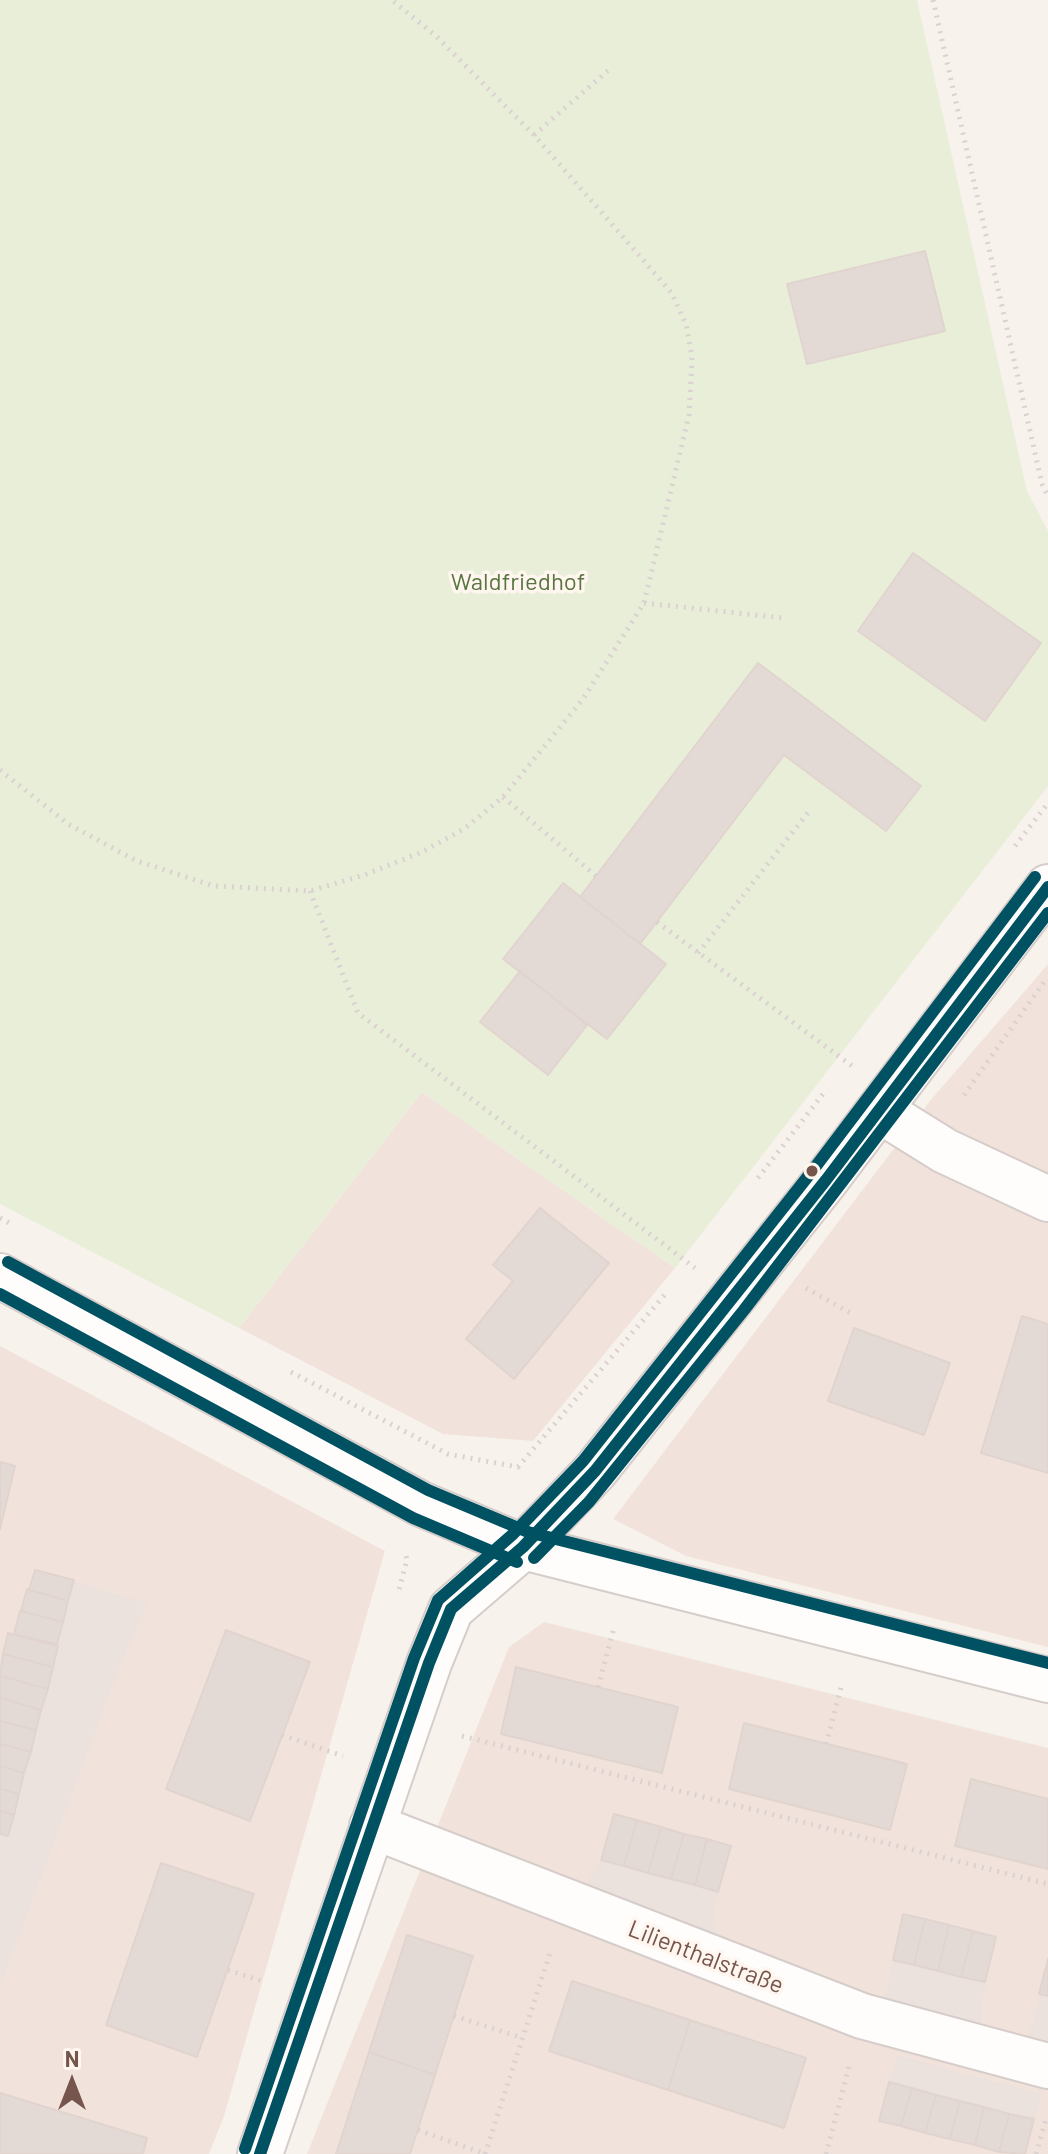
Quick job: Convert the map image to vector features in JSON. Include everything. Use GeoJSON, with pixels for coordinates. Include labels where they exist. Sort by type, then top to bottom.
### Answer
{"type":"FeatureCollection","features":[{"type":"Feature","properties":{"kind":"street"},"geometry":{"type":"LineString","coordinates":[[260,2154],[372,1826],[451,1609],[523,1547],[595,1471],[886,1102],[1048,887]]}},
{"type":"Feature","properties":{"kind":"street"},"geometry":{"type":"LineString","coordinates":[[886,1102],[945,1151],[1048,1199]]}},
{"type":"Feature","properties":{"kind":"street"},"geometry":{"type":"LineString","coordinates":[[0,1276],[421,1504],[523,1547],[1048,1680]]}},
{"type":"Feature","properties":{"kind":"street","name":"Lilienthalstraße"},"geometry":{"type":"LineString","coordinates":[[372,1826],[566,1904],[862,2016],[1048,2066]]}},
{"type":"Feature","properties":{"kind":"path"},"geometry":{"type":"LineString","coordinates":[[0,770],[68,824],[137,861],[214,886],[310,891],[364,875],[420,853],[464,829],[503,797],[583,699],[644,603],[689,415],[692,357],[686,324],[671,292],[534,135],[437,37],[392,0]]}},
{"type":"Feature","properties":{"kind":"path"},"geometry":{"type":"LineString","coordinates":[[933,0],[1042,484],[1048,496]]}},
{"type":"Feature","properties":{"kind":"path"},"geometry":{"type":"LineString","coordinates":[[534,135],[612,67]]}},
{"type":"Feature","properties":{"kind":"path"},"geometry":{"type":"LineString","coordinates":[[644,603],[784,618]]}},
{"type":"Feature","properties":{"kind":"path"},"geometry":{"type":"LineString","coordinates":[[503,797],[596,876]]}},
{"type":"Feature","properties":{"kind":"path"},"geometry":{"type":"LineString","coordinates":[[1012,851],[1048,803]]}},
{"type":"Feature","properties":{"kind":"path"},"geometry":{"type":"LineString","coordinates":[[698,953],[810,810]]}},
{"type":"Feature","properties":{"kind":"path"},"geometry":{"type":"LineString","coordinates":[[310,891],[358,1013],[691,1265],[732,1300]]}},
{"type":"Feature","properties":{"kind":"path"},"geometry":{"type":"LineString","coordinates":[[657,922],[847,1063],[886,1102]]}},
{"type":"Feature","properties":{"kind":"path"},"geometry":{"type":"LineString","coordinates":[[964,1095],[1048,977]]}},
{"type":"Feature","properties":{"kind":"path"},"geometry":{"type":"LineString","coordinates":[[837,1075],[856,1050]]}},
{"type":"Feature","properties":{"kind":"path"},"geometry":{"type":"LineString","coordinates":[[755,1182],[828,1087]]}},
{"type":"Feature","properties":{"kind":"path"},"geometry":{"type":"LineString","coordinates":[[0,1218],[14,1226]]}},
{"type":"Feature","properties":{"kind":"path"},"geometry":{"type":"LineString","coordinates":[[681,1277],[700,1253]]}},
{"type":"Feature","properties":{"kind":"path"},"geometry":{"type":"LineString","coordinates":[[280,1366],[448,1454],[518,1467],[671,1289]]}},
{"type":"Feature","properties":{"kind":"path"},"geometry":{"type":"LineString","coordinates":[[598,1687],[614,1628]]}},
{"type":"Feature","properties":{"kind":"path"},"geometry":{"type":"LineString","coordinates":[[826,1744],[842,1684]]}},
{"type":"Feature","properties":{"kind":"path"},"geometry":{"type":"LineString","coordinates":[[282,1735],[343,1756]]}},
{"type":"Feature","properties":{"kind":"path"},"geometry":{"type":"LineString","coordinates":[[462,1736],[1048,1884]]}},
{"type":"Feature","properties":{"kind":"path"},"geometry":{"type":"LineString","coordinates":[[418,2130],[486,2154],[566,1904]]}},
{"type":"Feature","properties":{"kind":"path"},"geometry":{"type":"LineString","coordinates":[[228,1970],[267,1982]]}},
{"type":"Feature","properties":{"kind":"path"},"geometry":{"type":"LineString","coordinates":[[454,2016],[523,2038]]}},
{"type":"Feature","properties":{"kind":"path"},"geometry":{"type":"LineString","coordinates":[[826,2154],[862,2016]]}},
{"type":"Feature","properties":{"kind":"path"},"geometry":{"type":"LineString","coordinates":[[1036,2154],[1048,2111]]}},
{"type":"Feature","properties":{"kind":"shaded area"},"geometry":{"type":"Polygon","coordinates":[[[1048,964],[1048,1647],[686,1556],[613,1519],[930,1101],[1048,964]]]}},
{"type":"Feature","properties":{"kind":"shaded area"},"geometry":{"type":"Polygon","coordinates":[[[422,1092],[675,1268],[533,1441],[443,1434],[239,1328],[422,1092]]]}},
{"type":"Feature","properties":{"kind":"shaded area"},"geometry":{"type":"Polygon","coordinates":[[[0,1346],[385,1551],[224,2116],[209,2154],[0,2154],[0,1346]]]}},
{"type":"Feature","properties":{"kind":"shaded area"},"geometry":{"type":"Polygon","coordinates":[[[35,1570],[147,1603],[117,1673],[0,1987],[0,1663],[8,1633],[14,1633],[35,1570]]]}},
{"type":"Feature","properties":{"kind":"shaded area"},"geometry":{"type":"Polygon","coordinates":[[[544,1622],[1048,1748],[1048,2154],[307,2154],[509,1647],[544,1622]]]}},
{"type":"Feature","properties":{"kind":"shaded area"},"geometry":{"type":"Polygon","coordinates":[[[614,1814],[731,1846],[715,1903],[715,1926],[724,1946],[581,1892],[601,1860],[614,1814]]]}},
{"type":"Feature","properties":{"kind":"shaded area"},"geometry":{"type":"Polygon","coordinates":[[[903,1914],[996,1937],[981,2006],[983,2034],[884,2003],[903,1914]]]}},
{"type":"Feature","properties":{"kind":"shaded area"},"geometry":{"type":"Polygon","coordinates":[[[1048,1959],[1048,2052],[1022,2045],[1033,2025],[1048,1959]]]}},
{"type":"Feature","properties":{"kind":"shaded area"},"geometry":{"type":"Polygon","coordinates":[[[897,2055],[1041,2094],[1025,2154],[1011,2154],[879,2121],[897,2055]]]}},
{"type":"Feature","properties":{"kind":"green space","name":"Waldfriedhof"},"geometry":{"type":"Polygon","coordinates":[[[0,0],[917,0],[1027,491],[1048,531],[1048,786],[675,1268],[422,1092],[239,1328],[0,1204],[0,0]]]}},
{"type":"Feature","properties":{"kind":"building"},"geometry":{"type":"Polygon","coordinates":[[[925,251],[945,331],[807,364],[787,284],[925,251]]]}},
{"type":"Feature","properties":{"kind":"building"},"geometry":{"type":"Polygon","coordinates":[[[913,553],[1041,643],[985,721],[858,631],[913,553]]]}},
{"type":"Feature","properties":{"kind":"building"},"geometry":{"type":"Polygon","coordinates":[[[758,663],[921,786],[886,831],[784,755],[640,944],[580,897],[758,663]]]}},
{"type":"Feature","properties":{"kind":"building"},"geometry":{"type":"Polygon","coordinates":[[[563,883],[666,964],[607,1039],[503,959],[563,883]]]}},
{"type":"Feature","properties":{"kind":"building"},"geometry":{"type":"Polygon","coordinates":[[[520,971],[587,1025],[548,1075],[480,1022],[520,971]]]}},
{"type":"Feature","properties":{"kind":"building"},"geometry":{"type":"Polygon","coordinates":[[[540,1208],[609,1263],[514,1379],[466,1339],[513,1281],[493,1265],[540,1208]]]}},
{"type":"Feature","properties":{"kind":"building"},"geometry":{"type":"Polygon","coordinates":[[[1022,1316],[1048,1324],[1048,1473],[981,1453],[1022,1316]]]}},
{"type":"Feature","properties":{"kind":"building"},"geometry":{"type":"Polygon","coordinates":[[[854,1328],[950,1363],[924,1435],[828,1401],[854,1328]]]}},
{"type":"Feature","properties":{"kind":"building"},"geometry":{"type":"Polygon","coordinates":[[[0,1462],[15,1466],[0,1529],[0,1462]]]}},
{"type":"Feature","properties":{"kind":"building"},"geometry":{"type":"Polygon","coordinates":[[[35,1570],[74,1580],[68,1601],[29,1590],[35,1570]]]}},
{"type":"Feature","properties":{"kind":"building"},"geometry":{"type":"Polygon","coordinates":[[[27,1589],[68,1601],[63,1622],[21,1611],[27,1589]]]}},
{"type":"Feature","properties":{"kind":"building"},"geometry":{"type":"Polygon","coordinates":[[[20,1611],[63,1622],[57,1644],[14,1634],[20,1611]]]}},
{"type":"Feature","properties":{"kind":"building"},"geometry":{"type":"Polygon","coordinates":[[[226,1630],[310,1662],[250,1821],[166,1789],[226,1630]]]}},
{"type":"Feature","properties":{"kind":"building"},"geometry":{"type":"Polygon","coordinates":[[[8,1633],[58,1646],[53,1667],[3,1654],[8,1633]]]}},
{"type":"Feature","properties":{"kind":"building"},"geometry":{"type":"Polygon","coordinates":[[[3,1654],[53,1667],[48,1689],[0,1676],[3,1654]]]}},
{"type":"Feature","properties":{"kind":"building"},"geometry":{"type":"Polygon","coordinates":[[[516,1667],[678,1707],[662,1773],[501,1734],[516,1667]]]}},
{"type":"Feature","properties":{"kind":"building"},"geometry":{"type":"Polygon","coordinates":[[[0,1676],[48,1689],[41,1710],[0,1698],[0,1676]]]}},
{"type":"Feature","properties":{"kind":"building"},"geometry":{"type":"Polygon","coordinates":[[[0,1698],[41,1710],[36,1730],[0,1721],[0,1698]]]}},
{"type":"Feature","properties":{"kind":"building"},"geometry":{"type":"Polygon","coordinates":[[[0,1721],[36,1730],[31,1752],[0,1744],[0,1721]]]}},
{"type":"Feature","properties":{"kind":"building"},"geometry":{"type":"Polygon","coordinates":[[[744,1723],[907,1764],[890,1830],[729,1789],[744,1723]]]}},
{"type":"Feature","properties":{"kind":"building"},"geometry":{"type":"Polygon","coordinates":[[[0,1744],[31,1752],[24,1773],[0,1766],[0,1744]]]}},
{"type":"Feature","properties":{"kind":"building"},"geometry":{"type":"Polygon","coordinates":[[[0,1766],[24,1773],[19,1794],[0,1789],[0,1766]]]}},
{"type":"Feature","properties":{"kind":"building"},"geometry":{"type":"Polygon","coordinates":[[[971,1779],[1048,1799],[1048,1869],[955,1846],[971,1779]]]}},
{"type":"Feature","properties":{"kind":"building"},"geometry":{"type":"Polygon","coordinates":[[[0,1789],[19,1794],[14,1815],[0,1811],[0,1789]]]}},
{"type":"Feature","properties":{"kind":"building"},"geometry":{"type":"Polygon","coordinates":[[[0,1811],[14,1815],[8,1836],[0,1834],[0,1811]]]}},
{"type":"Feature","properties":{"kind":"building"},"geometry":{"type":"Polygon","coordinates":[[[614,1814],[637,1820],[624,1866],[601,1860],[614,1814]]]}},
{"type":"Feature","properties":{"kind":"building"},"geometry":{"type":"Polygon","coordinates":[[[637,1820],[661,1827],[648,1873],[624,1866],[637,1820]]]}},
{"type":"Feature","properties":{"kind":"building"},"geometry":{"type":"Polygon","coordinates":[[[661,1827],[684,1834],[671,1879],[648,1873],[661,1827]]]}},
{"type":"Feature","properties":{"kind":"building"},"geometry":{"type":"Polygon","coordinates":[[[684,1834],[707,1839],[695,1885],[671,1879],[684,1834]]]}},
{"type":"Feature","properties":{"kind":"building"},"geometry":{"type":"Polygon","coordinates":[[[707,1839],[731,1846],[718,1892],[695,1885],[707,1839]]]}},
{"type":"Feature","properties":{"kind":"building"},"geometry":{"type":"Polygon","coordinates":[[[161,1863],[254,1894],[197,2057],[106,2025],[161,1863]]]}},
{"type":"Feature","properties":{"kind":"building"},"geometry":{"type":"Polygon","coordinates":[[[903,1914],[925,1919],[914,1965],[893,1960],[903,1914]]]}},
{"type":"Feature","properties":{"kind":"building"},"geometry":{"type":"Polygon","coordinates":[[[925,1919],[949,1925],[938,1971],[914,1965],[925,1919]]]}},
{"type":"Feature","properties":{"kind":"building"},"geometry":{"type":"Polygon","coordinates":[[[949,1925],[973,1931],[961,1977],[938,1971],[949,1925]]]}},
{"type":"Feature","properties":{"kind":"building"},"geometry":{"type":"Polygon","coordinates":[[[973,1931],[996,1937],[985,1982],[961,1977],[973,1931]]]}},
{"type":"Feature","properties":{"kind":"building"},"geometry":{"type":"Polygon","coordinates":[[[407,1935],[473,1956],[435,2075],[369,2052],[407,1935]]]}},
{"type":"Feature","properties":{"kind":"building"},"geometry":{"type":"Polygon","coordinates":[[[1048,1959],[1048,1996],[1039,1994],[1048,1959]]]}},
{"type":"Feature","properties":{"kind":"building"},"geometry":{"type":"Polygon","coordinates":[[[572,1981],[690,2020],[668,2090],[549,2051],[572,1981]]]}},
{"type":"Feature","properties":{"kind":"building"},"geometry":{"type":"Polygon","coordinates":[[[690,2020],[806,2058],[784,2128],[668,2090],[690,2020]]]}},
{"type":"Feature","properties":{"kind":"building"},"geometry":{"type":"Polygon","coordinates":[[[369,2052],[435,2075],[410,2154],[336,2154],[369,2052]]]}},
{"type":"Feature","properties":{"kind":"building"},"geometry":{"type":"Polygon","coordinates":[[[889,2082],[912,2088],[901,2126],[879,2121],[889,2082]]]}},
{"type":"Feature","properties":{"kind":"building"},"geometry":{"type":"Polygon","coordinates":[[[912,2088],[936,2095],[925,2133],[901,2126],[912,2088]]]}},
{"type":"Feature","properties":{"kind":"building"},"geometry":{"type":"Polygon","coordinates":[[[0,2093],[147,2138],[143,2154],[0,2154],[0,2093]]]}},
{"type":"Feature","properties":{"kind":"building"},"geometry":{"type":"Polygon","coordinates":[[[936,2095],[960,2101],[950,2139],[925,2133],[936,2095]]]}},
{"type":"Feature","properties":{"kind":"building"},"geometry":{"type":"Polygon","coordinates":[[[960,2101],[984,2107],[975,2145],[950,2139],[960,2101]]]}},
{"type":"Feature","properties":{"kind":"building"},"geometry":{"type":"Polygon","coordinates":[[[984,2107],[1009,2114],[999,2152],[975,2145],[984,2107]]]}},
{"type":"Feature","properties":{"kind":"building"},"geometry":{"type":"Polygon","coordinates":[[[1009,2114],[1034,2119],[1025,2154],[999,2152],[1009,2114]]]}},
{"type":"Feature","properties":{"kind":"transit line"},"geometry":{"type":"LineString","coordinates":[[245,2149],[414,1658],[438,1600],[512,1535],[583,1461],[813,1170],[1035,877]]}},
{"type":"Feature","properties":{"kind":"transit line"},"geometry":{"type":"LineString","coordinates":[[260,2154],[429,1663],[451,1609],[523,1547],[595,1471],[826,1180],[1048,887]]}},
{"type":"Feature","properties":{"kind":"transit line"},"geometry":{"type":"LineString","coordinates":[[534,1558],[589,1502],[744,1310],[1048,913]]}},
{"type":"Feature","properties":{"kind":"transit line"},"geometry":{"type":"LineString","coordinates":[[8,1262],[428,1490],[528,1532],[1048,1663]]}},
{"type":"Feature","properties":{"kind":"transit line"},"geometry":{"type":"LineString","coordinates":[[0,1294],[413,1518],[517,1562]]}}]}
